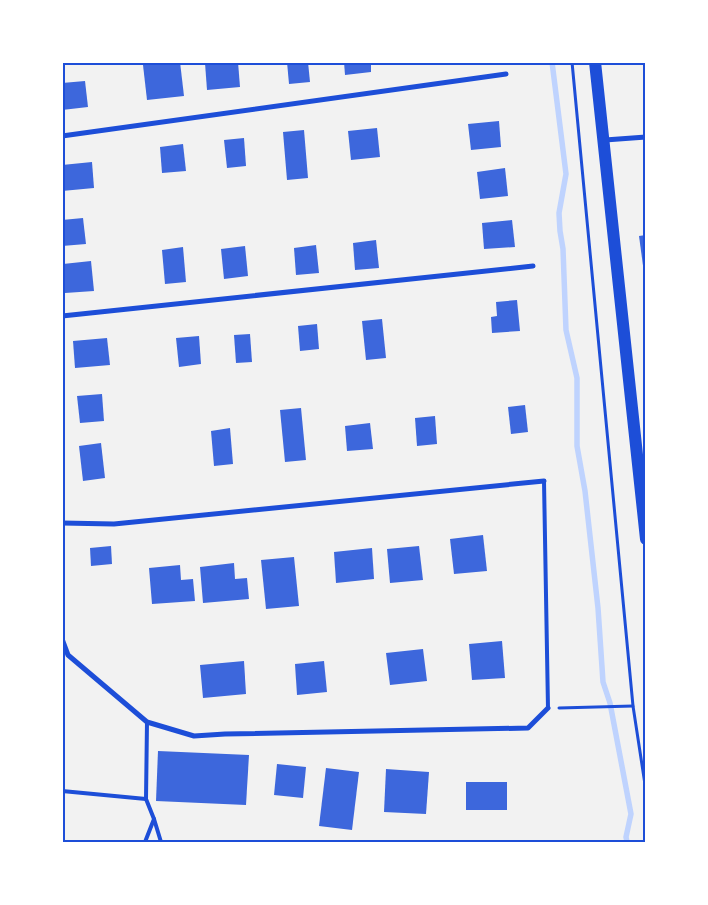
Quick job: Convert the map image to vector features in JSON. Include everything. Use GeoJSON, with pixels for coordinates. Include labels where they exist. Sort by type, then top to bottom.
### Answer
{"type":"FeatureCollection","features":[{"type":"Feature","properties":{"kind":"main road"},"geometry":{"type":"LineString","coordinates":[[595,62],[639,436],[646,539]]}},
{"type":"Feature","properties":{"kind":"street"},"geometry":{"type":"LineString","coordinates":[[62,136],[506,74]]}},
{"type":"Feature","properties":{"kind":"street"},"geometry":{"type":"LineString","coordinates":[[604,140],[646,137]]}},
{"type":"Feature","properties":{"kind":"street"},"geometry":{"type":"LineString","coordinates":[[62,316],[533,266]]}},
{"type":"Feature","properties":{"kind":"street"},"geometry":{"type":"LineString","coordinates":[[62,523],[114,524],[544,481]]}},
{"type":"Feature","properties":{"kind":"street"},"geometry":{"type":"LineString","coordinates":[[62,639],[68,656],[147,722],[194,736],[528,728],[548,708]]}},
{"type":"Feature","properties":{"kind":"lane"},"geometry":{"type":"LineString","coordinates":[[544,481],[548,708]]}},
{"type":"Feature","properties":{"kind":"lane"},"geometry":{"type":"LineString","coordinates":[[147,722],[146,799],[161,842]]}},
{"type":"Feature","properties":{"kind":"lane"},"geometry":{"type":"LineString","coordinates":[[62,791],[146,799]]}},
{"type":"Feature","properties":{"kind":"lane"},"geometry":{"type":"LineString","coordinates":[[145,842],[154,819]]}},
{"type":"Feature","properties":{"kind":"path"},"geometry":{"type":"LineString","coordinates":[[572,62],[633,706],[646,792]]}},
{"type":"Feature","properties":{"kind":"path"},"geometry":{"type":"LineString","coordinates":[[548,708],[633,706]]}},
{"type":"Feature","properties":{"kind":"building"},"geometry":{"type":"Polygon","coordinates":[[[180,62],[184,96],[147,100],[143,65],[180,62]]]}},
{"type":"Feature","properties":{"kind":"building"},"geometry":{"type":"Polygon","coordinates":[[[238,62],[240,87],[207,90],[205,63],[238,62]]]}},
{"type":"Feature","properties":{"kind":"building"},"geometry":{"type":"Polygon","coordinates":[[[287,62],[308,62],[310,82],[289,84],[287,62]]]}},
{"type":"Feature","properties":{"kind":"building"},"geometry":{"type":"Polygon","coordinates":[[[344,62],[371,62],[371,72],[345,75],[344,62]]]}},
{"type":"Feature","properties":{"kind":"building"},"geometry":{"type":"Polygon","coordinates":[[[85,81],[88,107],[62,110],[62,83],[85,81]]]}},
{"type":"Feature","properties":{"kind":"building"},"geometry":{"type":"Polygon","coordinates":[[[499,121],[501,147],[471,150],[468,124],[499,121]]]}},
{"type":"Feature","properties":{"kind":"building"},"geometry":{"type":"Polygon","coordinates":[[[377,128],[380,157],[351,160],[348,131],[377,128]]]}},
{"type":"Feature","properties":{"kind":"building"},"geometry":{"type":"Polygon","coordinates":[[[304,130],[308,178],[287,180],[283,132],[304,130]]]}},
{"type":"Feature","properties":{"kind":"building"},"geometry":{"type":"Polygon","coordinates":[[[244,138],[246,166],[227,168],[224,140],[244,138]]]}},
{"type":"Feature","properties":{"kind":"building"},"geometry":{"type":"Polygon","coordinates":[[[183,144],[186,171],[162,173],[160,147],[183,144]]]}},
{"type":"Feature","properties":{"kind":"building"},"geometry":{"type":"Polygon","coordinates":[[[92,162],[94,188],[62,191],[62,165],[92,162]]]}},
{"type":"Feature","properties":{"kind":"building"},"geometry":{"type":"Polygon","coordinates":[[[505,168],[508,196],[480,199],[477,172],[505,168]]]}},
{"type":"Feature","properties":{"kind":"building"},"geometry":{"type":"Polygon","coordinates":[[[83,218],[86,244],[62,246],[62,220],[83,218]]]}},
{"type":"Feature","properties":{"kind":"building"},"geometry":{"type":"Polygon","coordinates":[[[512,220],[515,247],[484,249],[482,223],[512,220]]]}},
{"type":"Feature","properties":{"kind":"building"},"geometry":{"type":"Polygon","coordinates":[[[646,235],[646,273],[644,273],[639,236],[646,235]]]}},
{"type":"Feature","properties":{"kind":"building"},"geometry":{"type":"Polygon","coordinates":[[[376,240],[379,268],[355,270],[353,243],[376,240]]]}},
{"type":"Feature","properties":{"kind":"building"},"geometry":{"type":"Polygon","coordinates":[[[316,245],[319,273],[296,275],[294,248],[316,245]]]}},
{"type":"Feature","properties":{"kind":"building"},"geometry":{"type":"Polygon","coordinates":[[[245,246],[248,276],[224,279],[221,249],[245,246]]]}},
{"type":"Feature","properties":{"kind":"building"},"geometry":{"type":"Polygon","coordinates":[[[183,247],[186,282],[165,284],[162,250],[183,247]]]}},
{"type":"Feature","properties":{"kind":"building"},"geometry":{"type":"Polygon","coordinates":[[[91,261],[94,291],[65,293],[63,264],[91,261]]]}},
{"type":"Feature","properties":{"kind":"building"},"geometry":{"type":"Polygon","coordinates":[[[517,300],[520,331],[492,333],[491,317],[497,316],[496,302],[517,300]]]}},
{"type":"Feature","properties":{"kind":"building"},"geometry":{"type":"Polygon","coordinates":[[[382,319],[386,358],[366,360],[362,321],[382,319]]]}},
{"type":"Feature","properties":{"kind":"building"},"geometry":{"type":"Polygon","coordinates":[[[317,324],[319,349],[300,351],[298,326],[317,324]]]}},
{"type":"Feature","properties":{"kind":"building"},"geometry":{"type":"Polygon","coordinates":[[[250,334],[252,362],[236,363],[234,335],[250,334]]]}},
{"type":"Feature","properties":{"kind":"building"},"geometry":{"type":"Polygon","coordinates":[[[199,336],[201,364],[179,367],[176,338],[199,336]]]}},
{"type":"Feature","properties":{"kind":"building"},"geometry":{"type":"Polygon","coordinates":[[[107,338],[110,365],[75,368],[73,341],[107,338]]]}},
{"type":"Feature","properties":{"kind":"building"},"geometry":{"type":"Polygon","coordinates":[[[102,394],[104,421],[80,423],[77,396],[102,394]]]}},
{"type":"Feature","properties":{"kind":"building"},"geometry":{"type":"Polygon","coordinates":[[[525,405],[528,432],[511,434],[508,407],[525,405]]]}},
{"type":"Feature","properties":{"kind":"building"},"geometry":{"type":"Polygon","coordinates":[[[301,408],[306,460],[285,462],[280,410],[301,408]]]}},
{"type":"Feature","properties":{"kind":"building"},"geometry":{"type":"Polygon","coordinates":[[[435,416],[437,444],[417,446],[415,418],[435,416]]]}},
{"type":"Feature","properties":{"kind":"building"},"geometry":{"type":"Polygon","coordinates":[[[370,423],[373,449],[347,451],[345,426],[370,423]]]}},
{"type":"Feature","properties":{"kind":"building"},"geometry":{"type":"Polygon","coordinates":[[[230,428],[233,464],[214,466],[211,431],[230,428]]]}},
{"type":"Feature","properties":{"kind":"building"},"geometry":{"type":"Polygon","coordinates":[[[101,443],[105,478],[83,481],[79,446],[101,443]]]}},
{"type":"Feature","properties":{"kind":"building"},"geometry":{"type":"Polygon","coordinates":[[[483,535],[487,571],[454,574],[450,539],[483,535]]]}},
{"type":"Feature","properties":{"kind":"building"},"geometry":{"type":"Polygon","coordinates":[[[111,546],[112,564],[91,566],[90,548],[111,546]]]}},
{"type":"Feature","properties":{"kind":"building"},"geometry":{"type":"Polygon","coordinates":[[[419,546],[423,580],[390,583],[387,549],[419,546]]]}},
{"type":"Feature","properties":{"kind":"building"},"geometry":{"type":"Polygon","coordinates":[[[372,548],[374,579],[336,583],[334,552],[372,548]]]}},
{"type":"Feature","properties":{"kind":"building"},"geometry":{"type":"Polygon","coordinates":[[[294,557],[299,606],[266,609],[261,560],[294,557]]]}},
{"type":"Feature","properties":{"kind":"building"},"geometry":{"type":"Polygon","coordinates":[[[234,563],[235,579],[247,578],[249,599],[203,603],[200,567],[234,563]]]}},
{"type":"Feature","properties":{"kind":"building"},"geometry":{"type":"Polygon","coordinates":[[[180,565],[181,580],[193,579],[195,601],[152,604],[149,568],[180,565]]]}},
{"type":"Feature","properties":{"kind":"building"},"geometry":{"type":"Polygon","coordinates":[[[502,641],[505,678],[472,680],[469,644],[502,641]]]}},
{"type":"Feature","properties":{"kind":"building"},"geometry":{"type":"Polygon","coordinates":[[[423,649],[427,681],[390,685],[386,653],[423,649]]]}},
{"type":"Feature","properties":{"kind":"building"},"geometry":{"type":"Polygon","coordinates":[[[244,661],[246,694],[203,698],[200,665],[244,661]]]}},
{"type":"Feature","properties":{"kind":"building"},"geometry":{"type":"Polygon","coordinates":[[[324,661],[327,692],[297,695],[295,664],[324,661]]]}},
{"type":"Feature","properties":{"kind":"building"},"geometry":{"type":"Polygon","coordinates":[[[158,751],[249,755],[246,805],[156,801],[158,751]]]}},
{"type":"Feature","properties":{"kind":"building"},"geometry":{"type":"Polygon","coordinates":[[[277,764],[306,767],[303,798],[274,795],[277,764]]]}},
{"type":"Feature","properties":{"kind":"building"},"geometry":{"type":"Polygon","coordinates":[[[326,768],[359,772],[352,830],[319,826],[326,768]]]}},
{"type":"Feature","properties":{"kind":"building"},"geometry":{"type":"Polygon","coordinates":[[[386,769],[429,772],[426,814],[384,812],[386,769]]]}},
{"type":"Feature","properties":{"kind":"building"},"geometry":{"type":"Polygon","coordinates":[[[466,782],[507,782],[507,810],[466,810],[466,782]]]}},
{"type":"Feature","properties":{"kind":"waterway"},"geometry":{"type":"LineString","coordinates":[[552,62],[566,174],[559,213],[563,249],[566,330],[577,378],[577,446],[585,491],[598,608],[603,682],[610,703],[631,814],[626,837],[627,842]]}}]}
